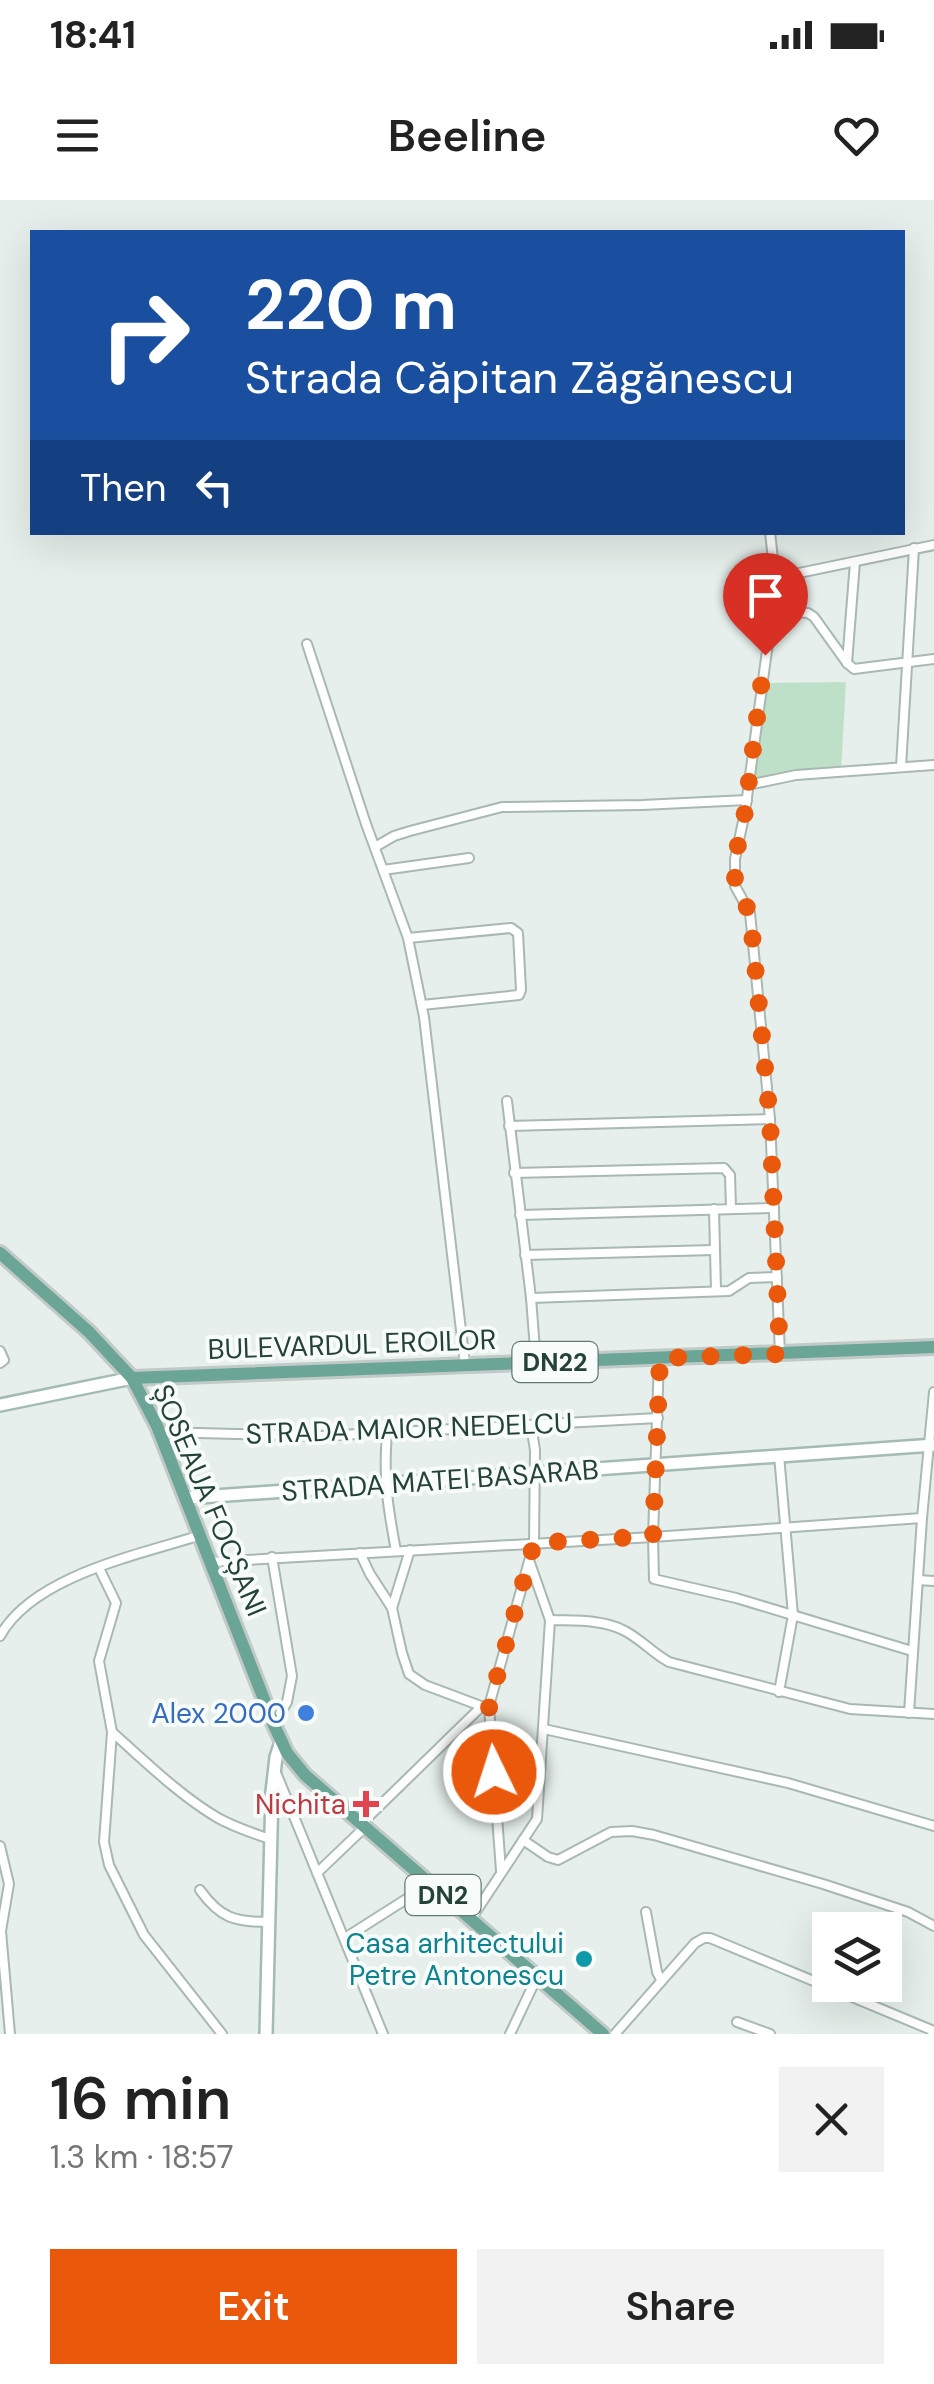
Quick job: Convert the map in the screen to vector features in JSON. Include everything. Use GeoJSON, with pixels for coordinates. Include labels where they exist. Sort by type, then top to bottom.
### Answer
{"type":"FeatureCollection","features":[{"type":"Feature","properties":{"kind":"main road","name":"ȘOSEAUA FOCȘANI"},"geometry":{"type":"LineString","coordinates":[[0,1254],[89,1332],[132,1378],[159,1432],[284,1747]]}},
{"type":"Feature","properties":{"kind":"main road","name":"BULEVARDUL EROILOR"},"geometry":{"type":"LineString","coordinates":[[132,1378],[934,1346]]}},
{"type":"Feature","properties":{"kind":"main road","name":"DN2"},"geometry":{"type":"LineString","coordinates":[[284,1747],[304,1775],[603,2034]]}},
{"type":"Feature","properties":{"kind":"street"},"geometry":{"type":"LineString","coordinates":[[770,535],[776,578],[773,610],[735,859],[735,886],[750,913],[770,1119],[780,1354]]}},
{"type":"Feature","properties":{"kind":"street"},"geometry":{"type":"LineString","coordinates":[[776,578],[934,545]]}},
{"type":"Feature","properties":{"kind":"street"},"geometry":{"type":"LineString","coordinates":[[901,767],[914,548]]}},
{"type":"Feature","properties":{"kind":"street"},"geometry":{"type":"LineString","coordinates":[[847,664],[855,562]]}},
{"type":"Feature","properties":{"kind":"street"},"geometry":{"type":"LineString","coordinates":[[773,610],[814,617],[854,669],[934,659]]}},
{"type":"Feature","properties":{"kind":"street"},"geometry":{"type":"LineString","coordinates":[[306,644],[408,938],[422,1005],[465,1364]]}},
{"type":"Feature","properties":{"kind":"street"},"geometry":{"type":"LineString","coordinates":[[748,785],[796,775],[934,766]]}},
{"type":"Feature","properties":{"kind":"street"},"geometry":{"type":"LineString","coordinates":[[375,847],[394,836],[502,807],[747,800]]}},
{"type":"Feature","properties":{"kind":"street"},"geometry":{"type":"LineString","coordinates":[[383,870],[469,858]]}},
{"type":"Feature","properties":{"kind":"street"},"geometry":{"type":"LineString","coordinates":[[408,938],[511,928],[518,934],[519,995],[422,1005]]}},
{"type":"Feature","properties":{"kind":"street"},"geometry":{"type":"LineString","coordinates":[[507,1101],[536,1362]]}},
{"type":"Feature","properties":{"kind":"street"},"geometry":{"type":"LineString","coordinates":[[509,1126],[770,1119]]}},
{"type":"Feature","properties":{"kind":"street"},"geometry":{"type":"LineString","coordinates":[[514,1173],[724,1168],[730,1174],[731,1208]]}},
{"type":"Feature","properties":{"kind":"street"},"geometry":{"type":"LineString","coordinates":[[520,1215],[774,1208]]}},
{"type":"Feature","properties":{"kind":"street"},"geometry":{"type":"LineString","coordinates":[[714,1210],[716,1291]]}},
{"type":"Feature","properties":{"kind":"street"},"geometry":{"type":"LineString","coordinates":[[525,1255],[714,1250]]}},
{"type":"Feature","properties":{"kind":"street"},"geometry":{"type":"LineString","coordinates":[[531,1298],[729,1291],[749,1278],[777,1277]]}},
{"type":"Feature","properties":{"kind":"street"},"geometry":{"type":"LineString","coordinates":[[0,1352],[4,1360],[0,1363]]}},
{"type":"Feature","properties":{"kind":"street"},"geometry":{"type":"LineString","coordinates":[[660,1358],[654,1579],[912,1650]]}},
{"type":"Feature","properties":{"kind":"street"},"geometry":{"type":"LineString","coordinates":[[0,1405],[132,1378]]}},
{"type":"Feature","properties":{"kind":"street"},"geometry":{"type":"LineString","coordinates":[[909,1712],[934,1392]]}},
{"type":"Feature","properties":{"kind":"street","name":"STRADA MAIOR NEDELCU"},"geometry":{"type":"LineString","coordinates":[[159,1432],[321,1436],[658,1418]]}},
{"type":"Feature","properties":{"kind":"street"},"geometry":{"type":"LineString","coordinates":[[502,1871],[485,1706],[534,1543],[535,1450],[530,1425]]}},
{"type":"Feature","properties":{"kind":"street"},"geometry":{"type":"LineString","coordinates":[[386,1434],[385,1484],[396,1551]]}},
{"type":"Feature","properties":{"kind":"street","name":"STRADA MATEI BASARAB"},"geometry":{"type":"LineString","coordinates":[[186,1498],[932,1446]]}},
{"type":"Feature","properties":{"kind":"street"},"geometry":{"type":"LineString","coordinates":[[779,1455],[794,1615],[779,1692]]}},
{"type":"Feature","properties":{"kind":"street"},"geometry":{"type":"LineString","coordinates":[[211,1562],[922,1518]]}},
{"type":"Feature","properties":{"kind":"street"},"geometry":{"type":"LineString","coordinates":[[0,1636],[8,1621],[34,1597],[99,1568],[200,1535]]}},
{"type":"Feature","properties":{"kind":"street"},"geometry":{"type":"LineString","coordinates":[[392,1608],[410,1550]]}},
{"type":"Feature","properties":{"kind":"street"},"geometry":{"type":"LineString","coordinates":[[360,1552],[392,1608],[409,1674],[425,1685],[485,1706]]}},
{"type":"Feature","properties":{"kind":"street"},"geometry":{"type":"LineString","coordinates":[[272,1558],[292,1676],[287,1702],[274,1725]]}},
{"type":"Feature","properties":{"kind":"street"},"geometry":{"type":"LineString","coordinates":[[471,1919],[537,1820],[550,1620],[530,1562]]}},
{"type":"Feature","properties":{"kind":"street"},"geometry":{"type":"LineString","coordinates":[[99,1568],[116,1603],[99,1661],[112,1732],[104,1842],[108,1864],[144,1934],[222,2034]]}},
{"type":"Feature","properties":{"kind":"street"},"geometry":{"type":"LineString","coordinates":[[918,1580],[934,1581]]}},
{"type":"Feature","properties":{"kind":"street"},"geometry":{"type":"LineString","coordinates":[[550,1620],[614,1626],[670,1662],[779,1692],[850,1709],[934,1714]]}},
{"type":"Feature","properties":{"kind":"street"},"geometry":{"type":"LineString","coordinates":[[317,1873],[485,1706]]}},
{"type":"Feature","properties":{"kind":"street"},"geometry":{"type":"LineString","coordinates":[[544,1729],[788,1783],[934,1826]]}},
{"type":"Feature","properties":{"kind":"street"},"geometry":{"type":"LineString","coordinates":[[112,1732],[214,1815],[270,1840]]}},
{"type":"Feature","properties":{"kind":"street"},"geometry":{"type":"LineString","coordinates":[[266,2034],[274,1768],[284,1747]]}},
{"type":"Feature","properties":{"kind":"street"},"geometry":{"type":"LineString","coordinates":[[274,1768],[383,2034]]}},
{"type":"Feature","properties":{"kind":"street"},"geometry":{"type":"LineString","coordinates":[[524,1840],[558,1860],[612,1832],[654,1835],[823,1884],[908,1912],[934,1926]]}},
{"type":"Feature","properties":{"kind":"street"},"geometry":{"type":"LineString","coordinates":[[0,1846],[9,1884],[1,1930],[10,2034]]}},
{"type":"Feature","properties":{"kind":"street"},"geometry":{"type":"LineString","coordinates":[[345,1938],[430,1884]]}},
{"type":"Feature","properties":{"kind":"street"},"geometry":{"type":"LineString","coordinates":[[200,1890],[217,1910],[233,1919],[268,1922]]}},
{"type":"Feature","properties":{"kind":"street"},"geometry":{"type":"LineString","coordinates":[[646,1912],[661,1980]]}},
{"type":"Feature","properties":{"kind":"street"},"geometry":{"type":"LineString","coordinates":[[615,2034],[694,1944],[704,1938],[934,2032]]}},
{"type":"Feature","properties":{"kind":"street"},"geometry":{"type":"LineString","coordinates":[[510,2034],[537,1977]]}},
{"type":"Feature","properties":{"kind":"street"},"geometry":{"type":"LineString","coordinates":[[737,2022],[770,2034]]}},
{"type":"Feature","properties":{"kind":"green space"},"geometry":{"type":"Polygon","coordinates":[[[846,682],[841,771],[748,785],[761,683],[846,682]]]}},
{"type":"Feature","properties":{"kind":"place","name":"Alex 2000"},"geometry":{"type":"Point","coordinates":[306,1713]}},
{"type":"Feature","properties":{"kind":"place","name":"Nichita"},"geometry":{"type":"Point","coordinates":[366,1804]}},
{"type":"Feature","properties":{"kind":"place","name":"Casa arhitectului Petre Antonescu"},"geometry":{"type":"Point","coordinates":[584,1959]}},
{"type":"Feature","properties":{"kind":"route"},"geometry":{"type":"LineString","coordinates":[[494,1772],[489,1706],[534,1543],[653,1536],[660,1358],[780,1354],[770,1119],[750,913],[738,894],[734,872],[765,655]]}}]}
